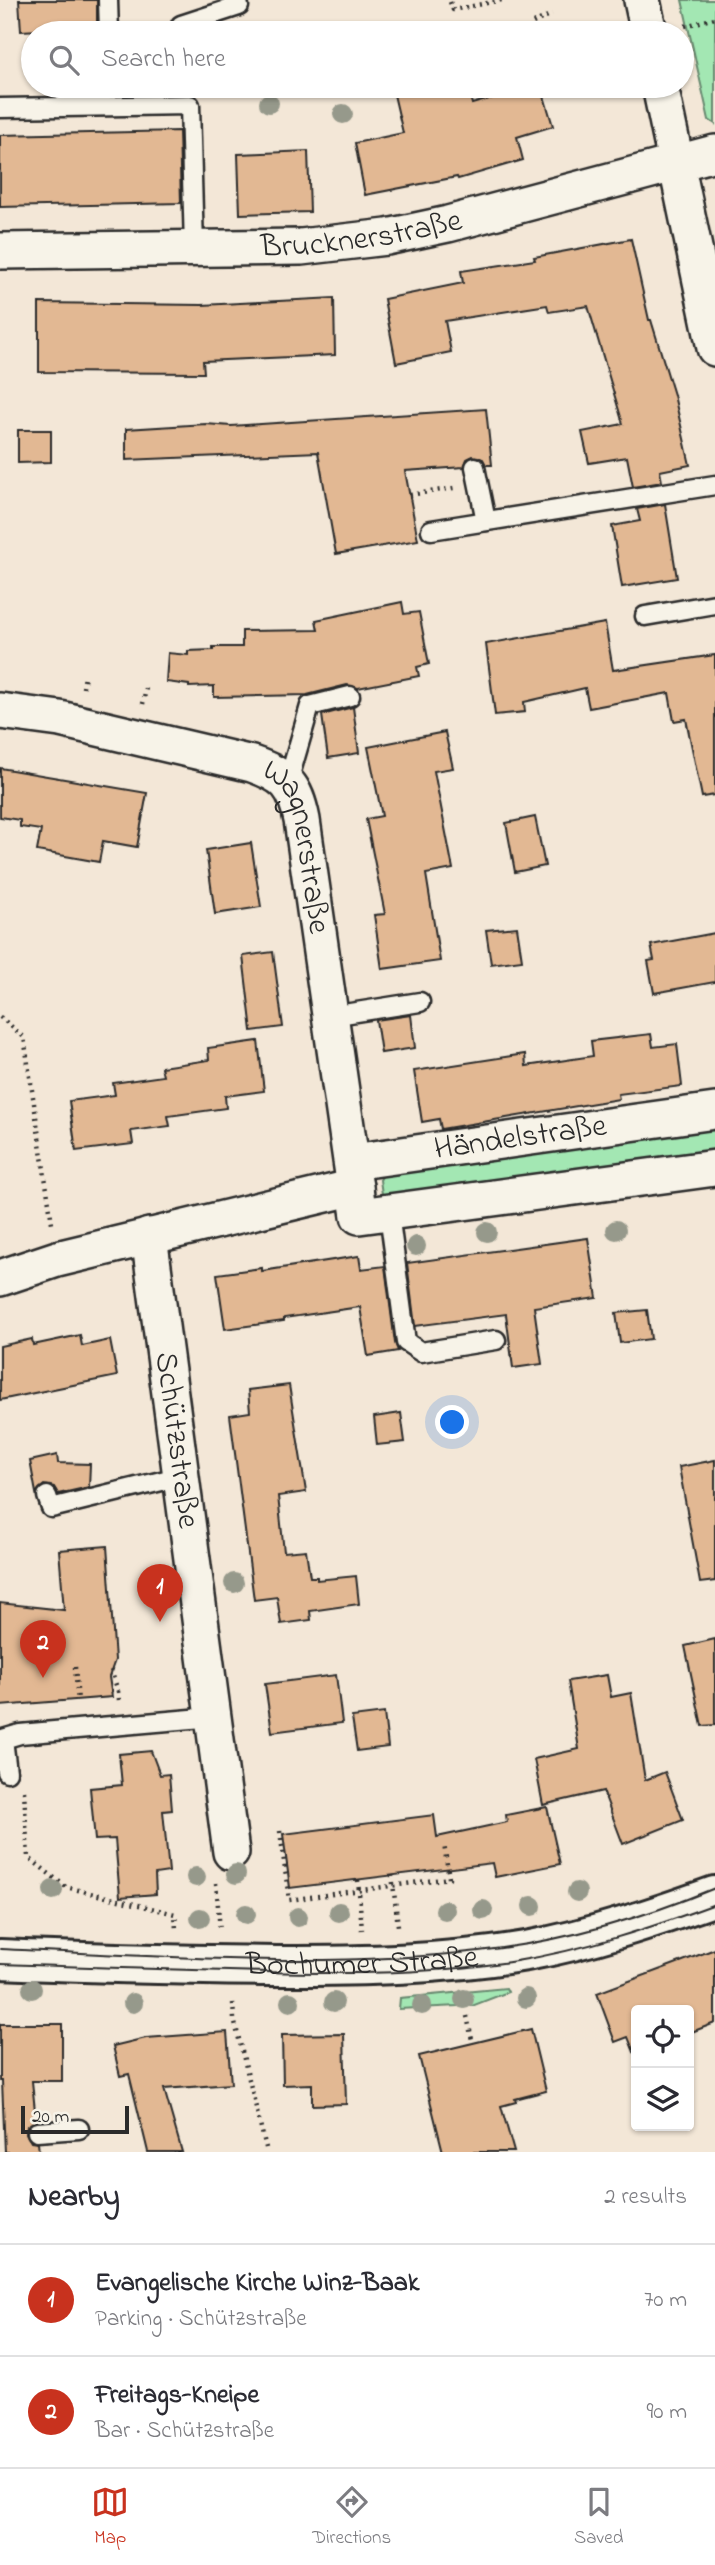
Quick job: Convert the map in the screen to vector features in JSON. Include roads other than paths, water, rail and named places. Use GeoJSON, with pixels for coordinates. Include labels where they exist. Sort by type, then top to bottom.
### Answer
{"type":"FeatureCollection","features":[{"type":"Feature","properties":{"kind":"street"},"geometry":{"type":"LineString","coordinates":[[642,0],[646,21]]}},
{"type":"Feature","properties":{"kind":"street"},"geometry":{"type":"LineString","coordinates":[[662,98],[676,163],[707,271],[715,348]]}},
{"type":"Feature","properties":{"kind":"street","name":"Brucknerstraße"},"geometry":{"type":"LineString","coordinates":[[0,251],[301,247],[387,237],[448,224],[715,153]]}},
{"type":"Feature","properties":{"kind":"street","name":"Wagnerstraße"},"geometry":{"type":"LineString","coordinates":[[0,711],[60,719],[252,764],[272,771],[288,782],[298,799],[302,820],[353,1175]]}},
{"type":"Feature","properties":{"kind":"street","name":"Händelstraße"},"geometry":{"type":"LineString","coordinates":[[0,1278],[57,1259],[149,1236],[353,1175],[715,1111]]}},
{"type":"Feature","properties":{"kind":"street","name":"Händelstraße"},"geometry":{"type":"LineString","coordinates":[[353,1175],[359,1216],[715,1168]]}},
{"type":"Feature","properties":{"kind":"street","name":"Schützstraße"},"geometry":{"type":"LineString","coordinates":[[149,1236],[214,1717],[223,1863]]}},
{"type":"Feature","properties":{"kind":"street","name":"Bochumer Straße"},"geometry":{"type":"LineString","coordinates":[[0,1959],[177,1965],[385,1966],[436,1962],[514,1952],[576,1940],[638,1923],[715,1896]]}},
{"type":"Feature","properties":{"kind":"lane"},"geometry":{"type":"LineString","coordinates":[[108,0],[109,21]]}},
{"type":"Feature","properties":{"kind":"lane"},"geometry":{"type":"LineString","coordinates":[[197,21],[240,10]]}},
{"type":"Feature","properties":{"kind":"lane"},"geometry":{"type":"LineString","coordinates":[[0,108],[190,105],[194,248]]}},
{"type":"Feature","properties":{"kind":"lane"},"geometry":{"type":"LineString","coordinates":[[477,476],[486,521]]}},
{"type":"Feature","properties":{"kind":"lane"},"geometry":{"type":"LineString","coordinates":[[431,530],[715,485]]}},
{"type":"Feature","properties":{"kind":"lane"},"geometry":{"type":"LineString","coordinates":[[645,616],[715,604]]}},
{"type":"Feature","properties":{"kind":"lane"},"geometry":{"type":"LineString","coordinates":[[288,782],[310,706],[350,696]]}},
{"type":"Feature","properties":{"kind":"lane"},"geometry":{"type":"LineString","coordinates":[[331,1016],[420,1002]]}},
{"type":"Feature","properties":{"kind":"lane"},"geometry":{"type":"LineString","coordinates":[[389,1213],[406,1342],[421,1352],[496,1340]]}},
{"type":"Feature","properties":{"kind":"lane"},"geometry":{"type":"LineString","coordinates":[[47,1496],[51,1508],[181,1476]]}},
{"type":"Feature","properties":{"kind":"lane"},"geometry":{"type":"LineString","coordinates":[[7,1772],[4,1739],[20,1734],[214,1717]]}},
{"type":"Feature","properties":{"kind":"lane"},"geometry":{"type":"LineString","coordinates":[[37,2132],[79,2129]]}},
{"type":"Feature","properties":{"kind":"tram line"},"geometry":{"type":"LineString","coordinates":[[0,1949],[300,1960],[479,1951],[540,1942],[599,1928],[658,1910],[715,1888]]}},
{"type":"Feature","properties":{"kind":"tram line"},"geometry":{"type":"LineString","coordinates":[[0,1964],[301,1973],[372,1973],[480,1966],[567,1951],[641,1930],[715,1904]]}},
{"type":"Feature","properties":{"kind":"place","name":"Evangelische Kirche Winz-Baak"},"geometry":{"type":"Point","coordinates":[160,1622]}},
{"type":"Feature","properties":{"kind":"place","name":"Freitags-Kneipe"},"geometry":{"type":"Point","coordinates":[43,1678]}}]}
